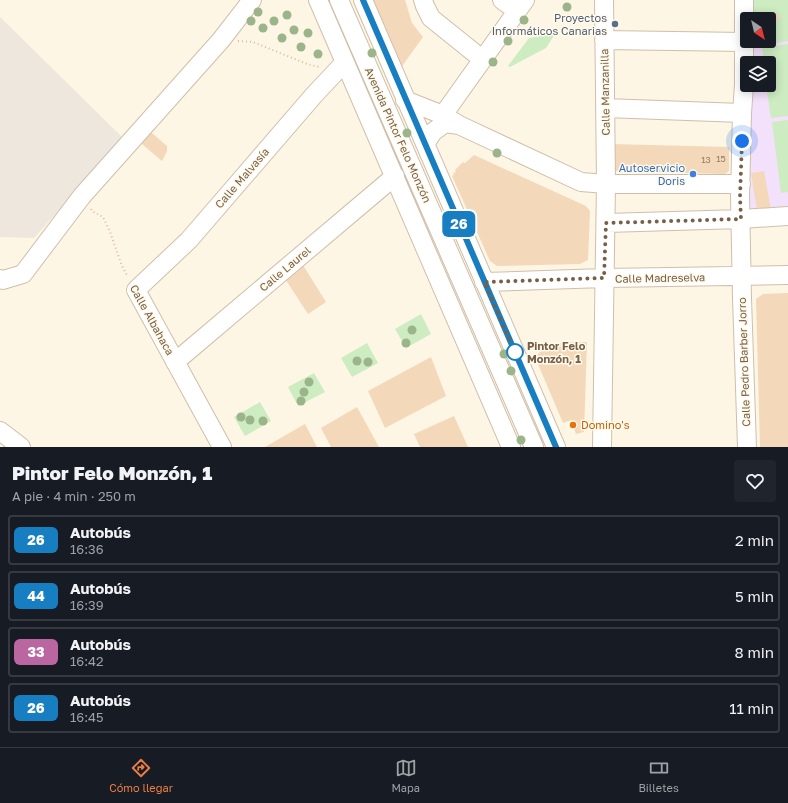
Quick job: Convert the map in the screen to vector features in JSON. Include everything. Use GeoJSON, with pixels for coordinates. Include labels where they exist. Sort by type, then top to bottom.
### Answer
{"type":"FeatureCollection","features":[{"type":"Feature","properties":{"kind":"street"},"geometry":{"type":"LineString","coordinates":[[0,280],[22,274],[82,196],[221,40],[252,0]]}},
{"type":"Feature","properties":{"kind":"street","name":"Avenida Pintor Felo Monzón"},"geometry":{"type":"LineString","coordinates":[[318,0],[340,67],[395,176],[511,447]]}},
{"type":"Feature","properties":{"kind":"street","name":"Avenida Pintor Felo Monzón"},"geometry":{"type":"LineString","coordinates":[[339,0],[534,447]]}},
{"type":"Feature","properties":{"kind":"street","name":"Avenida Pintor Felo Monzón"},"geometry":{"type":"LineString","coordinates":[[362,0],[556,447]]}},
{"type":"Feature","properties":{"kind":"street"},"geometry":{"type":"LineString","coordinates":[[423,0],[424,6],[431,18],[482,59]]}},
{"type":"Feature","properties":{"kind":"street"},"geometry":{"type":"LineString","coordinates":[[443,115],[521,6],[502,0]]}},
{"type":"Feature","properties":{"kind":"street","name":"Calle Manzanilla"},"geometry":{"type":"LineString","coordinates":[[602,447],[606,223],[604,0]]}},
{"type":"Feature","properties":{"kind":"street","name":"Calle Pedro Barber Jorro"},"geometry":{"type":"LineString","coordinates":[[744,0],[744,12]]}},
{"type":"Feature","properties":{"kind":"street"},"geometry":{"type":"LineString","coordinates":[[604,40],[740,42]]}},
{"type":"Feature","properties":{"kind":"street","name":"Calle Pedro Barber Jorro"},"geometry":{"type":"LineString","coordinates":[[744,48],[741,276],[747,447]]}},
{"type":"Feature","properties":{"kind":"street","name":"Calle Malvasía"},"geometry":{"type":"LineString","coordinates":[[136,290],[189,240],[340,67]]}},
{"type":"Feature","properties":{"kind":"street"},"geometry":{"type":"LineString","coordinates":[[405,100],[443,115],[459,125],[581,182],[606,184],[741,184]]}},
{"type":"Feature","properties":{"kind":"street"},"geometry":{"type":"LineString","coordinates":[[605,108],[742,113]]}},
{"type":"Feature","properties":{"kind":"street"},"geometry":{"type":"LineString","coordinates":[[425,144],[433,132],[445,123],[459,125]]}},
{"type":"Feature","properties":{"kind":"street","name":"Calle Laurel"},"geometry":{"type":"LineString","coordinates":[[175,362],[395,176]]}},
{"type":"Feature","properties":{"kind":"street"},"geometry":{"type":"LineString","coordinates":[[606,223],[788,216]]}},
{"type":"Feature","properties":{"kind":"street","name":"Calle Madreselva"},"geometry":{"type":"LineString","coordinates":[[484,282],[604,278],[788,276]]}},
{"type":"Feature","properties":{"kind":"street","name":"Calle Albahaca"},"geometry":{"type":"LineString","coordinates":[[136,290],[222,447]]}},
{"type":"Feature","properties":{"kind":"street"},"geometry":{"type":"LineString","coordinates":[[0,431],[21,447]]}},
{"type":"Feature","properties":{"kind":"path"},"geometry":{"type":"LineString","coordinates":[[221,40],[253,42],[307,64],[340,67]]}},
{"type":"Feature","properties":{"kind":"path","name":"Calle Albahaca"},"geometry":{"type":"LineString","coordinates":[[82,196],[92,211],[103,217],[122,266],[136,290]]}},
{"type":"Feature","properties":{"kind":"shaded area"},"geometry":{"type":"Polygon","coordinates":[[[788,0],[788,209],[755,211],[750,208],[751,92],[776,92],[776,56],[751,56],[752,48],[776,48],[776,12],[788,0]]]}},
{"type":"Feature","properties":{"kind":"shaded area"},"geometry":{"type":"Polygon","coordinates":[[[0,17],[123,138],[34,238],[0,237],[0,17]]]}},
{"type":"Feature","properties":{"kind":"green space"},"geometry":{"type":"Polygon","coordinates":[[[752,0],[788,0],[788,41],[776,43],[776,12],[752,12],[752,0]]]}},
{"type":"Feature","properties":{"kind":"green space"},"geometry":{"type":"Polygon","coordinates":[[[555,34],[546,48],[510,67],[508,66],[529,38],[555,34]]]}},
{"type":"Feature","properties":{"kind":"green space"},"geometry":{"type":"Polygon","coordinates":[[[788,44],[788,116],[771,118],[767,92],[776,92],[776,56],[763,56],[762,48],[776,48],[776,46],[788,44]]]}},
{"type":"Feature","properties":{"kind":"green space"},"geometry":{"type":"Polygon","coordinates":[[[788,120],[788,192],[781,193],[772,122],[788,120]]]}},
{"type":"Feature","properties":{"kind":"green space"},"geometry":{"type":"Polygon","coordinates":[[[421,314],[431,334],[406,348],[395,329],[421,314]]]}},
{"type":"Feature","properties":{"kind":"green space"},"geometry":{"type":"Polygon","coordinates":[[[367,343],[378,363],[352,377],[341,358],[367,343]]]}},
{"type":"Feature","properties":{"kind":"green space"},"geometry":{"type":"Polygon","coordinates":[[[314,373],[325,392],[298,406],[288,387],[314,373]]]}},
{"type":"Feature","properties":{"kind":"green space"},"geometry":{"type":"Polygon","coordinates":[[[260,402],[271,421],[245,436],[234,417],[260,402]]]}},
{"type":"Feature","properties":{"kind":"building"},"geometry":{"type":"Polygon","coordinates":[[[372,0],[405,0],[412,23],[423,37],[400,69],[372,0]]]}},
{"type":"Feature","properties":{"kind":"building"},"geometry":{"type":"Polygon","coordinates":[[[776,13],[779,13],[780,20],[776,20],[776,13]]]}},
{"type":"Feature","properties":{"kind":"building"},"geometry":{"type":"Polygon","coordinates":[[[146,128],[167,146],[167,151],[162,161],[136,139],[146,128]]]}},
{"type":"Feature","properties":{"kind":"building"},"geometry":{"type":"Polygon","coordinates":[[[611,144],[729,147],[729,171],[725,174],[612,171],[611,144]]]}},
{"type":"Feature","properties":{"kind":"building"},"geometry":{"type":"Polygon","coordinates":[[[474,155],[586,206],[590,211],[588,260],[580,264],[497,266],[490,261],[452,176],[454,175],[453,173],[456,172],[455,170],[463,162],[465,163],[474,155]]]}},
{"type":"Feature","properties":{"kind":"building"},"geometry":{"type":"Polygon","coordinates":[[[764,171],[771,210],[757,211],[751,173],[764,171]]]}},
{"type":"Feature","properties":{"kind":"building"},"geometry":{"type":"Polygon","coordinates":[[[301,262],[326,302],[308,314],[282,274],[301,262]]]}},
{"type":"Feature","properties":{"kind":"building"},"geometry":{"type":"Polygon","coordinates":[[[788,293],[788,447],[760,447],[756,299],[763,294],[788,293]]]}},
{"type":"Feature","properties":{"kind":"building"},"geometry":{"type":"Polygon","coordinates":[[[564,342],[587,342],[584,432],[576,434],[571,420],[563,423],[535,357],[542,350],[564,342]]]}},
{"type":"Feature","properties":{"kind":"building"},"geometry":{"type":"Polygon","coordinates":[[[431,357],[446,396],[385,428],[368,391],[431,357]]]}},
{"type":"Feature","properties":{"kind":"building"},"geometry":{"type":"Polygon","coordinates":[[[357,407],[379,447],[331,447],[321,428],[357,407]]]}},
{"type":"Feature","properties":{"kind":"building"},"geometry":{"type":"Polygon","coordinates":[[[454,416],[468,447],[420,447],[414,434],[454,416]]]}},
{"type":"Feature","properties":{"kind":"building"},"geometry":{"type":"Polygon","coordinates":[[[305,424],[317,447],[265,447],[305,424]]]}},
{"type":"Feature","properties":{"kind":"bus line","name":"26"},"geometry":{"type":"LineString","coordinates":[[363,0],[556,447]]}},
{"type":"Feature","properties":{"kind":"place","name":"Proyectos Informáticos Canarias"},"geometry":{"type":"Point","coordinates":[615,24]}},
{"type":"Feature","properties":{"kind":"place","name":"Autoservicio Doris"},"geometry":{"type":"Point","coordinates":[693,174]}},
{"type":"Feature","properties":{"kind":"place","name":"Pintor Felo Monzón, 1"},"geometry":{"type":"Point","coordinates":[515,352]}},
{"type":"Feature","properties":{"kind":"place","name":"Domino's"},"geometry":{"type":"Point","coordinates":[573,425]}},
{"type":"Feature","properties":{"kind":"route"},"geometry":{"type":"LineString","coordinates":[[515,352],[484,282],[604,278],[606,223],[741,219],[740,197],[742,141]]}}]}
